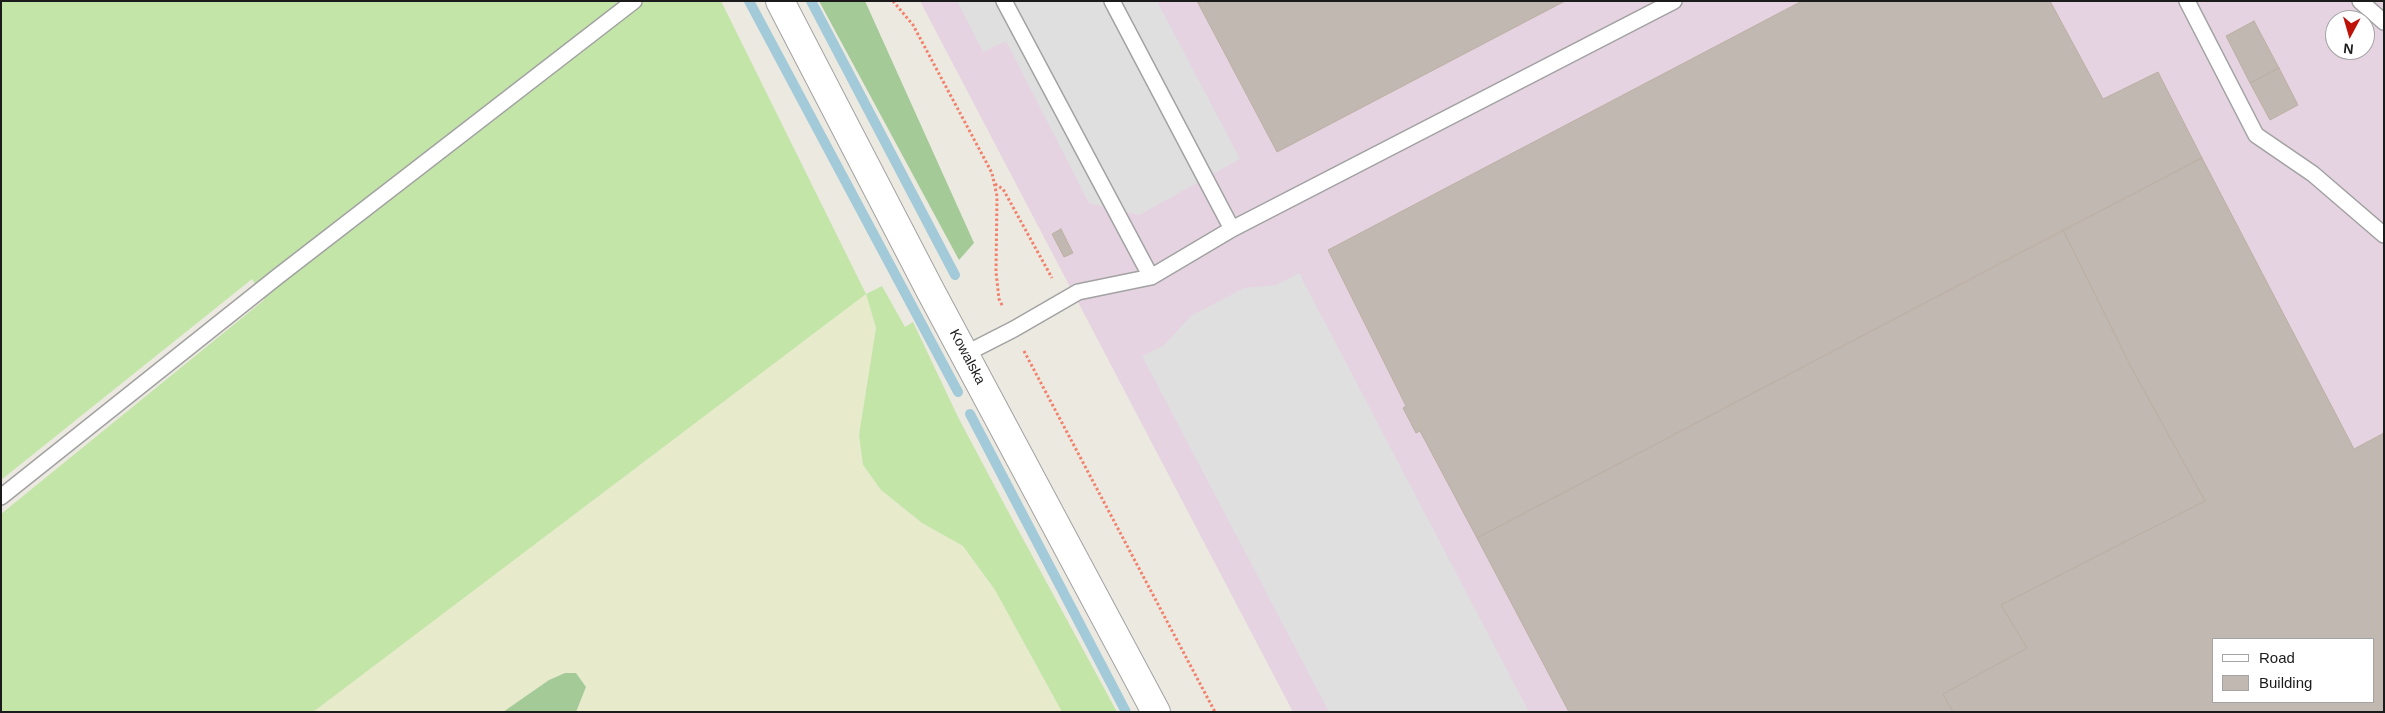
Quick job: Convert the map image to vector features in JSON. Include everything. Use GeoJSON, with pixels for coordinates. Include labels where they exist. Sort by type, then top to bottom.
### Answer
{"type":"FeatureCollection","features":[{"type":"Feature","properties":{"kind":"street","name":"Kowalska"},"geometry":{"type":"LineString","coordinates":[[780,1],[1156,712]]}},
{"type":"Feature","properties":{"kind":"lane"},"geometry":{"type":"LineString","coordinates":[[1,497],[277,277],[634,1]]}},
{"type":"Feature","properties":{"kind":"lane"},"geometry":{"type":"LineString","coordinates":[[1004,1],[1151,277]]}},
{"type":"Feature","properties":{"kind":"lane"},"geometry":{"type":"LineString","coordinates":[[1112,1],[1232,229]]}},
{"type":"Feature","properties":{"kind":"lane"},"geometry":{"type":"LineString","coordinates":[[965,354],[1014,329],[1078,292],[1151,277],[1232,229],[1674,1]]}},
{"type":"Feature","properties":{"kind":"lane"},"geometry":{"type":"LineString","coordinates":[[2187,1],[2256,135],[2313,174],[2384,235]]}},
{"type":"Feature","properties":{"kind":"lane"},"geometry":{"type":"LineString","coordinates":[[2360,1],[2384,22]]}},
{"type":"Feature","properties":{"kind":"path"},"geometry":{"type":"LineString","coordinates":[[893,1],[913,25],[992,173],[997,196],[996,272],[999,299],[1005,309]]}},
{"type":"Feature","properties":{"kind":"path"},"geometry":{"type":"LineString","coordinates":[[995,184],[1003,189],[1017,211],[1064,300]]}},
{"type":"Feature","properties":{"kind":"path"},"geometry":{"type":"LineString","coordinates":[[1026,354],[1215,712]]}},
{"type":"Feature","properties":{"kind":"shaded area"},"geometry":{"type":"Polygon","coordinates":[[[920,1],[2384,1],[2384,712],[1293,712],[920,1]]]}},
{"type":"Feature","properties":{"kind":"shaded area"},"geometry":{"type":"Polygon","coordinates":[[[957,1],[1157,1],[1240,159],[1139,215],[1089,203],[1006,41],[983,52],[957,1]]]}},
{"type":"Feature","properties":{"kind":"shaded area"},"geometry":{"type":"Polygon","coordinates":[[[1299,273],[1529,712],[1329,712],[1142,356],[1163,346],[1191,316],[1244,288],[1276,285],[1299,273]]]}},
{"type":"Feature","properties":{"kind":"green space"},"geometry":{"type":"Polygon","coordinates":[[[1,1],[721,1],[866,294],[313,712],[1,712],[1,514],[264,300],[252,279],[1,480],[1,1]]]}},
{"type":"Feature","properties":{"kind":"green space"},"geometry":{"type":"Polygon","coordinates":[[[819,1],[865,1],[974,243],[959,260],[819,1]]]}},
{"type":"Feature","properties":{"kind":"green space"},"geometry":{"type":"Polygon","coordinates":[[[882,286],[905,327],[913,322],[958,417],[1117,712],[1062,712],[995,590],[963,546],[922,523],[881,490],[863,465],[859,435],[876,328],[866,294],[882,286]]]}},
{"type":"Feature","properties":{"kind":"green space"},"geometry":{"type":"Polygon","coordinates":[[[866,294],[876,328],[859,435],[863,465],[881,490],[922,523],[963,546],[995,590],[1062,712],[576,712],[586,687],[576,673],[565,673],[549,680],[503,712],[312,712],[866,294]]]}},
{"type":"Feature","properties":{"kind":"green space"},"geometry":{"type":"Polygon","coordinates":[[[565,673],[576,673],[586,687],[576,712],[503,712],[549,680],[565,673]]]}},
{"type":"Feature","properties":{"kind":"building"},"geometry":{"type":"Polygon","coordinates":[[[1197,1],[1565,1],[1277,152],[1197,1]]]}},
{"type":"Feature","properties":{"kind":"building"},"geometry":{"type":"Polygon","coordinates":[[[1802,1],[2050,1],[2103,99],[2158,72],[2202,158],[1477,538],[1420,431],[1416,433],[1403,408],[1406,406],[1328,250],[1802,1]]]}},
{"type":"Feature","properties":{"kind":"building"},"geometry":{"type":"Polygon","coordinates":[[[2254,21],[2279,68],[2250,83],[2226,36],[2254,21]]]}},
{"type":"Feature","properties":{"kind":"building"},"geometry":{"type":"Polygon","coordinates":[[[2279,68],[2298,105],[2270,120],[2250,83],[2279,68]]]}},
{"type":"Feature","properties":{"kind":"building"},"geometry":{"type":"Polygon","coordinates":[[[2202,158],[2354,449],[2384,433],[2384,712],[1953,712],[1943,694],[2027,648],[2001,605],[2205,501],[2131,367],[2063,230],[2202,158]]]}},
{"type":"Feature","properties":{"kind":"building"},"geometry":{"type":"Polygon","coordinates":[[[1061,229],[1073,253],[1064,257],[1052,234],[1061,229]]]}},
{"type":"Feature","properties":{"kind":"building"},"geometry":{"type":"Polygon","coordinates":[[[2063,230],[2131,367],[2205,501],[2001,605],[2027,648],[1943,694],[1953,712],[1569,712],[1477,538],[2063,230]]]}},
{"type":"Feature","properties":{"kind":"waterway"},"geometry":{"type":"LineString","coordinates":[[749,1],[958,392]]}},
{"type":"Feature","properties":{"kind":"waterway"},"geometry":{"type":"LineString","coordinates":[[811,1],[955,275]]}},
{"type":"Feature","properties":{"kind":"waterway"},"geometry":{"type":"LineString","coordinates":[[970,414],[1126,712]]}}]}
